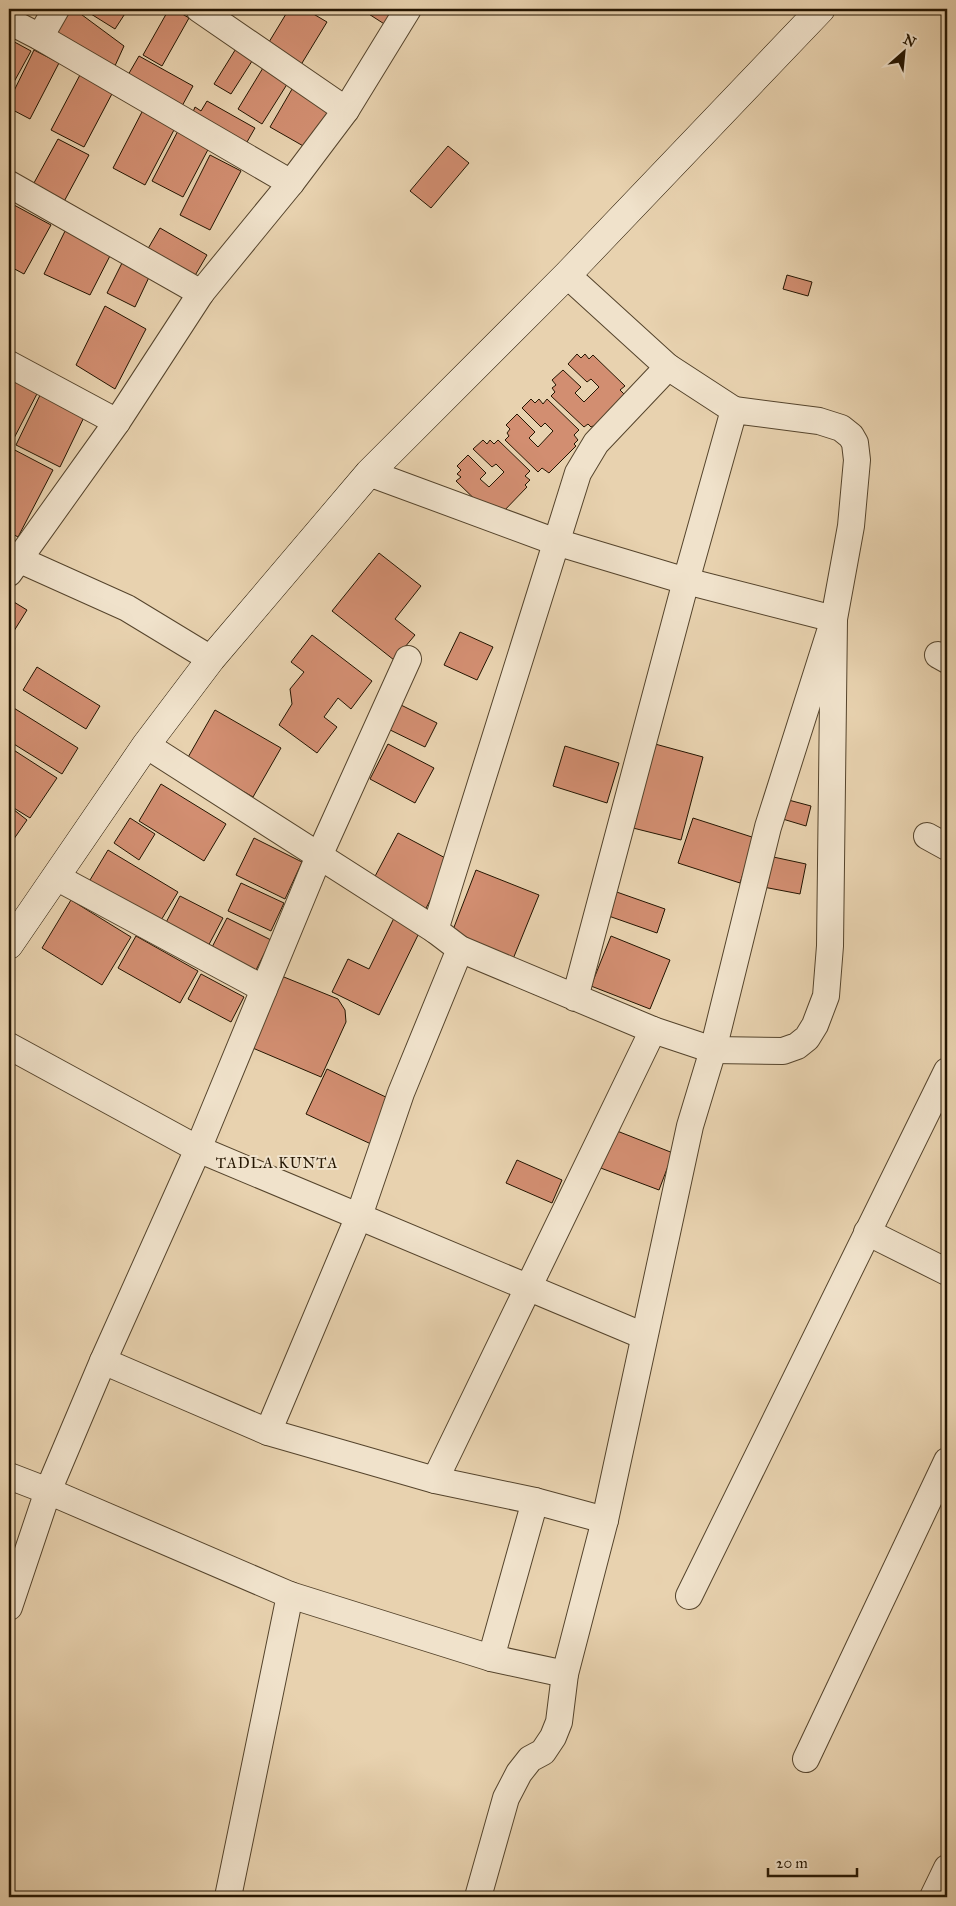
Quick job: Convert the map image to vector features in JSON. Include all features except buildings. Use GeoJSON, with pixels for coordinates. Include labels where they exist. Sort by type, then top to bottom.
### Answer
{"type":"FeatureCollection","features":[{"type":"Feature","properties":{"kind":"main road"},"geometry":{"type":"LineString","coordinates":[[9,945],[146,745],[211,659],[370,473],[567,275],[821,9]]}},
{"type":"Feature","properties":{"kind":"street"},"geometry":{"type":"LineString","coordinates":[[40,37],[56,9]]}},
{"type":"Feature","properties":{"kind":"street"},"geometry":{"type":"LineString","coordinates":[[199,9],[346,110]]}},
{"type":"Feature","properties":{"kind":"street"},"geometry":{"type":"LineString","coordinates":[[211,659],[127,608],[12,563],[117,422],[201,293],[291,184],[346,110],[408,9]]}},
{"type":"Feature","properties":{"kind":"street"},"geometry":{"type":"LineString","coordinates":[[9,22],[40,37],[291,184]]}},
{"type":"Feature","properties":{"kind":"street"},"geometry":{"type":"LineString","coordinates":[[9,184],[201,293]]}},
{"type":"Feature","properties":{"kind":"street"},"geometry":{"type":"LineString","coordinates":[[478,1897],[506,1798],[519,1773],[530,1759],[543,1752],[553,1737],[559,1722],[565,1674],[605,1520],[690,1126],[712,1050],[768,827],[834,619],[851,526],[857,460],[855,443],[851,436],[841,428],[819,421],[734,410],[668,367],[567,275]]}},
{"type":"Feature","properties":{"kind":"street"},"geometry":{"type":"LineString","coordinates":[[9,364],[117,422]]}},
{"type":"Feature","properties":{"kind":"street"},"geometry":{"type":"LineString","coordinates":[[435,930],[578,473],[596,443],[668,367]]}},
{"type":"Feature","properties":{"kind":"street"},"geometry":{"type":"LineString","coordinates":[[575,998],[686,581],[734,410]]}},
{"type":"Feature","properties":{"kind":"street"},"geometry":{"type":"LineString","coordinates":[[370,473],[556,542],[686,581],[834,619]]}},
{"type":"Feature","properties":{"kind":"street"},"geometry":{"type":"LineString","coordinates":[[146,745],[435,930],[460,949],[653,1030],[712,1050],[783,1051],[797,1046],[808,1038],[826,996],[830,946],[834,619]]}},
{"type":"Feature","properties":{"kind":"street"},"geometry":{"type":"LineString","coordinates":[[9,1607],[48,1490],[103,1361],[198,1149],[319,856],[408,659]]}},
{"type":"Feature","properties":{"kind":"street"},"geometry":{"type":"LineString","coordinates":[[56,877],[264,989]]}},
{"type":"Feature","properties":{"kind":"street"},"geometry":{"type":"LineString","coordinates":[[268,1432],[359,1216],[401,1093],[460,949]]}},
{"type":"Feature","properties":{"kind":"street"},"geometry":{"type":"LineString","coordinates":[[435,1480],[653,1030]]}},
{"type":"Feature","properties":{"kind":"street"},"geometry":{"type":"LineString","coordinates":[[9,1046],[198,1149],[644,1336]]}},
{"type":"Feature","properties":{"kind":"street"},"geometry":{"type":"LineString","coordinates":[[689,1596],[947,1071]]}},
{"type":"Feature","properties":{"kind":"street"},"geometry":{"type":"LineString","coordinates":[[867,1232],[947,1272]]}},
{"type":"Feature","properties":{"kind":"street"},"geometry":{"type":"LineString","coordinates":[[103,1361],[268,1432],[435,1480],[535,1501],[605,1520]]}},
{"type":"Feature","properties":{"kind":"street"},"geometry":{"type":"LineString","coordinates":[[806,1759],[947,1461]]}},
{"type":"Feature","properties":{"kind":"street"},"geometry":{"type":"LineString","coordinates":[[9,1476],[48,1490],[290,1595],[491,1658],[565,1674]]}},
{"type":"Feature","properties":{"kind":"street"},"geometry":{"type":"LineString","coordinates":[[491,1658],[535,1501]]}},
{"type":"Feature","properties":{"kind":"street"},"geometry":{"type":"LineString","coordinates":[[228,1897],[290,1595]]}},
{"type":"Feature","properties":{"kind":"street"},"geometry":{"type":"LineString","coordinates":[[933,1897],[947,1868]]}},
{"type":"Feature","properties":{"kind":"district","name":"TADLA KUNTA"},"geometry":{"type":"Point","coordinates":[277,1163]}}]}
